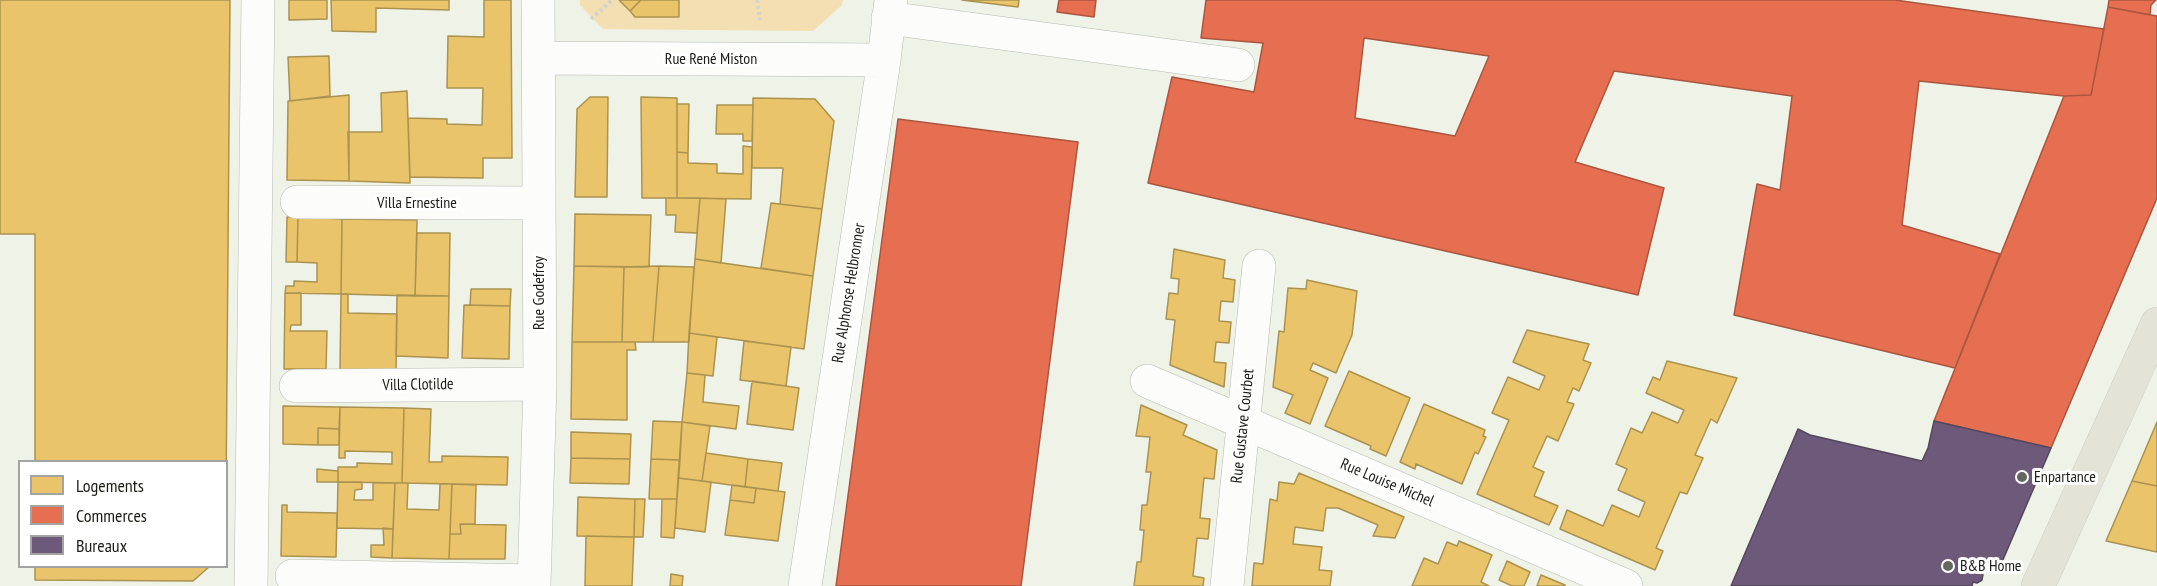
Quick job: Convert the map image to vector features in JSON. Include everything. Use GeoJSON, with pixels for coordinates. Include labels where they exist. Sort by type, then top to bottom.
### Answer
{"type":"FeatureCollection","features":[{"type":"Feature","properties":{"kind":"main road"},"geometry":{"type":"LineString","coordinates":[[2038,586],[2157,324]]}},
{"type":"Feature","properties":{"kind":"street"},"geometry":{"type":"LineString","coordinates":[[251,586],[258,0]]}},
{"type":"Feature","properties":{"kind":"street","name":"Rue Godefroy"},"geometry":{"type":"LineString","coordinates":[[534,584],[540,384],[538,0]]}},
{"type":"Feature","properties":{"kind":"street"},"geometry":{"type":"LineString","coordinates":[[890,9],[1238,65]]}},
{"type":"Feature","properties":{"kind":"street","name":"Rue Alphonse Helbronner"},"geometry":{"type":"LineString","coordinates":[[805,586],[890,9]]}},
{"type":"Feature","properties":{"kind":"street","name":"Rue René Miston"},"geometry":{"type":"LineString","coordinates":[[538,58],[884,60]]}},
{"type":"Feature","properties":{"kind":"street","name":"Villa Ernestine"},"geometry":{"type":"LineString","coordinates":[[297,202],[538,203]]}},
{"type":"Feature","properties":{"kind":"street","name":"Rue Gustave Courbet"},"geometry":{"type":"LineString","coordinates":[[1227,586],[1258,266]]}},
{"type":"Feature","properties":{"kind":"street","name":"Rue Louise Michel"},"geometry":{"type":"LineString","coordinates":[[1147,381],[1626,586]]}},
{"type":"Feature","properties":{"kind":"street","name":"Villa Clotilde"},"geometry":{"type":"LineString","coordinates":[[296,386],[540,384]]}},
{"type":"Feature","properties":{"kind":"street"},"geometry":{"type":"LineString","coordinates":[[292,576],[534,584]]}},
{"type":"Feature","properties":{"kind":"path"},"geometry":{"type":"LineString","coordinates":[[585,22],[593,18],[612,0]]}},
{"type":"Feature","properties":{"kind":"shaded area"},"geometry":{"type":"Polygon","coordinates":[[[580,0],[843,0],[842,5],[813,31],[603,29],[580,5],[580,0]]]}},
{"type":"Feature","properties":{"kind":"building: Logements"},"geometry":{"type":"Polygon","coordinates":[[[0,0],[230,0],[226,460],[35,460],[35,234],[0,234],[0,0]]]}},
{"type":"Feature","properties":{"kind":"building: Logements"},"geometry":{"type":"Polygon","coordinates":[[[289,0],[327,0],[327,19],[289,20],[289,0]]]}},
{"type":"Feature","properties":{"kind":"building: Logements"},"geometry":{"type":"Polygon","coordinates":[[[331,0],[449,0],[449,10],[376,8],[376,32],[332,31],[331,0]]]}},
{"type":"Feature","properties":{"kind":"building: Logements"},"geometry":{"type":"Polygon","coordinates":[[[484,0],[511,0],[512,158],[483,158],[483,178],[410,177],[408,118],[447,119],[447,124],[482,125],[483,88],[447,88],[448,36],[484,37],[484,0]]]}},
{"type":"Feature","properties":{"kind":"building: Logements"},"geometry":{"type":"Polygon","coordinates":[[[619,0],[641,0],[630,11],[619,0]]]}},
{"type":"Feature","properties":{"kind":"building: Logements"},"geometry":{"type":"Polygon","coordinates":[[[641,0],[679,0],[679,17],[635,17],[630,11],[641,0]]]}},
{"type":"Feature","properties":{"kind":"building: Logements"},"geometry":{"type":"Polygon","coordinates":[[[962,0],[1019,0],[1018,7],[962,0]]]}},
{"type":"Feature","properties":{"kind":"building: Logements"},"geometry":{"type":"Polygon","coordinates":[[[329,56],[330,96],[290,101],[288,57],[329,56]]]}},
{"type":"Feature","properties":{"kind":"building: Logements"},"geometry":{"type":"Polygon","coordinates":[[[407,91],[410,183],[349,181],[348,132],[382,132],[381,93],[407,91]]]}},
{"type":"Feature","properties":{"kind":"building: Logements"},"geometry":{"type":"Polygon","coordinates":[[[349,95],[349,181],[287,180],[288,101],[349,95]]]}},
{"type":"Feature","properties":{"kind":"building: Logements"},"geometry":{"type":"Polygon","coordinates":[[[590,97],[608,97],[607,197],[575,197],[577,109],[590,97]]]}},
{"type":"Feature","properties":{"kind":"building: Logements"},"geometry":{"type":"Polygon","coordinates":[[[641,97],[677,98],[677,198],[642,198],[641,97]]]}},
{"type":"Feature","properties":{"kind":"building: Logements"},"geometry":{"type":"Polygon","coordinates":[[[753,98],[815,99],[834,121],[822,209],[780,204],[783,168],[752,168],[753,98]]]}},
{"type":"Feature","properties":{"kind":"building: Logements"},"geometry":{"type":"Polygon","coordinates":[[[677,104],[689,104],[688,153],[677,152],[677,104]]]}},
{"type":"Feature","properties":{"kind":"building: Logements"},"geometry":{"type":"Polygon","coordinates":[[[717,105],[753,105],[752,141],[743,141],[743,134],[716,134],[717,105]]]}},
{"type":"Feature","properties":{"kind":"building: Logements"},"geometry":{"type":"Polygon","coordinates":[[[743,146],[752,147],[751,199],[677,198],[677,152],[688,153],[688,163],[717,164],[717,173],[743,174],[743,146]]]}},
{"type":"Feature","properties":{"kind":"building: Logements"},"geometry":{"type":"Polygon","coordinates":[[[666,198],[700,198],[697,233],[675,232],[676,215],[666,215],[666,198]]]}},
{"type":"Feature","properties":{"kind":"building: Logements"},"geometry":{"type":"Polygon","coordinates":[[[700,198],[726,199],[721,263],[695,259],[700,198]]]}},
{"type":"Feature","properties":{"kind":"building: Logements"},"geometry":{"type":"Polygon","coordinates":[[[771,203],[822,209],[813,276],[761,268],[771,203]]]}},
{"type":"Feature","properties":{"kind":"building: Logements"},"geometry":{"type":"Polygon","coordinates":[[[575,214],[651,215],[649,267],[574,266],[575,214]]]}},
{"type":"Feature","properties":{"kind":"building: Logements"},"geometry":{"type":"Polygon","coordinates":[[[287,217],[298,217],[297,262],[286,262],[287,217]]]}},
{"type":"Feature","properties":{"kind":"building: Logements"},"geometry":{"type":"Polygon","coordinates":[[[298,217],[342,219],[341,294],[285,293],[286,286],[294,286],[294,281],[317,282],[317,263],[297,262],[298,217]]]}},
{"type":"Feature","properties":{"kind":"building: Logements"},"geometry":{"type":"Polygon","coordinates":[[[342,219],[417,220],[415,296],[341,294],[342,219]]]}},
{"type":"Feature","properties":{"kind":"building: Logements"},"geometry":{"type":"Polygon","coordinates":[[[417,233],[450,233],[449,296],[415,296],[417,233]]]}},
{"type":"Feature","properties":{"kind":"building: Logements"},"geometry":{"type":"Polygon","coordinates":[[[1174,249],[1225,260],[1223,278],[1235,280],[1233,302],[1221,301],[1219,321],[1231,322],[1229,343],[1216,342],[1214,362],[1226,363],[1224,387],[1170,365],[1175,320],[1166,319],[1169,293],[1178,294],[1179,279],[1171,278],[1174,249]]]}},
{"type":"Feature","properties":{"kind":"building: Logements"},"geometry":{"type":"Polygon","coordinates":[[[695,259],[813,276],[804,349],[689,333],[695,259]]]}},
{"type":"Feature","properties":{"kind":"building: Logements"},"geometry":{"type":"Polygon","coordinates":[[[574,266],[624,267],[622,342],[572,342],[574,266]]]}},
{"type":"Feature","properties":{"kind":"building: Logements"},"geometry":{"type":"Polygon","coordinates":[[[659,266],[653,342],[622,342],[624,267],[659,266]]]}},
{"type":"Feature","properties":{"kind":"building: Logements"},"geometry":{"type":"Polygon","coordinates":[[[659,266],[694,267],[689,342],[653,342],[659,266]]]}},
{"type":"Feature","properties":{"kind":"building: Logements"},"geometry":{"type":"Polygon","coordinates":[[[1307,280],[1357,291],[1352,335],[1336,373],[1313,363],[1310,370],[1328,378],[1310,424],[1285,413],[1293,395],[1273,387],[1279,331],[1284,332],[1288,288],[1306,289],[1307,280]]]}},
{"type":"Feature","properties":{"kind":"building: Logements"},"geometry":{"type":"Polygon","coordinates":[[[471,289],[511,289],[510,306],[470,305],[471,289]]]}},
{"type":"Feature","properties":{"kind":"building: Logements"},"geometry":{"type":"Polygon","coordinates":[[[285,293],[301,293],[301,325],[291,325],[290,331],[327,331],[326,369],[284,369],[285,293]]]}},
{"type":"Feature","properties":{"kind":"building: Logements"},"geometry":{"type":"Polygon","coordinates":[[[341,294],[348,294],[348,313],[397,314],[396,370],[340,370],[341,294]]]}},
{"type":"Feature","properties":{"kind":"building: Logements"},"geometry":{"type":"Polygon","coordinates":[[[397,295],[449,296],[448,358],[396,356],[397,295]]]}},
{"type":"Feature","properties":{"kind":"building: Logements"},"geometry":{"type":"Polygon","coordinates":[[[464,305],[510,306],[509,359],[462,358],[464,305]]]}},
{"type":"Feature","properties":{"kind":"building: Logements"},"geometry":{"type":"Polygon","coordinates":[[[1527,330],[1589,344],[1583,360],[1591,363],[1579,391],[1573,388],[1567,402],[1574,404],[1558,441],[1547,436],[1533,467],[1544,472],[1534,496],[1558,506],[1549,525],[1477,494],[1509,420],[1492,413],[1508,377],[1539,390],[1545,376],[1513,362],[1527,330]]]}},
{"type":"Feature","properties":{"kind":"building: Logements"},"geometry":{"type":"Polygon","coordinates":[[[689,333],[717,337],[713,376],[687,373],[689,333]]]}},
{"type":"Feature","properties":{"kind":"building: Logements"},"geometry":{"type":"Polygon","coordinates":[[[744,341],[791,347],[786,386],[740,380],[744,341]]]}},
{"type":"Feature","properties":{"kind":"building: Logements"},"geometry":{"type":"Polygon","coordinates":[[[572,342],[635,342],[636,350],[627,350],[627,420],[571,419],[572,342]]]}},
{"type":"Feature","properties":{"kind":"building: Logements"},"geometry":{"type":"Polygon","coordinates":[[[1667,361],[1737,378],[1717,423],[1711,419],[1695,455],[1703,458],[1687,494],[1680,492],[1656,548],[1663,551],[1655,570],[1560,529],[1567,510],[1603,526],[1612,505],[1639,517],[1645,502],[1618,490],[1627,469],[1616,464],[1631,428],[1642,433],[1652,412],[1678,423],[1684,410],[1646,393],[1653,377],[1660,380],[1667,361]]]}},
{"type":"Feature","properties":{"kind":"building: Logements"},"geometry":{"type":"Polygon","coordinates":[[[1349,371],[1410,398],[1386,456],[1370,449],[1371,446],[1325,426],[1349,371]]]}},
{"type":"Feature","properties":{"kind":"building: Logements"},"geometry":{"type":"Polygon","coordinates":[[[687,373],[705,375],[703,402],[739,406],[736,429],[682,422],[687,373]]]}},
{"type":"Feature","properties":{"kind":"building: Logements"},"geometry":{"type":"Polygon","coordinates":[[[752,381],[799,388],[793,430],[747,424],[752,381]]]}},
{"type":"Feature","properties":{"kind":"building: Logements"},"geometry":{"type":"Polygon","coordinates":[[[1424,404],[1485,430],[1483,436],[1486,437],[1478,454],[1475,452],[1462,484],[1416,464],[1415,469],[1400,462],[1424,404]]]}},
{"type":"Feature","properties":{"kind":"building: Logements"},"geometry":{"type":"Polygon","coordinates":[[[1141,405],[1187,425],[1183,435],[1217,450],[1214,479],[1204,478],[1200,518],[1210,519],[1208,539],[1197,538],[1193,576],[1204,578],[1203,586],[1134,586],[1137,562],[1141,562],[1144,530],[1140,530],[1142,505],[1147,505],[1151,472],[1146,472],[1150,437],[1136,436],[1141,405]]]}},
{"type":"Feature","properties":{"kind":"building: Logements"},"geometry":{"type":"Polygon","coordinates":[[[283,406],[340,407],[339,429],[318,428],[318,445],[283,444],[283,406]]]}},
{"type":"Feature","properties":{"kind":"building: Logements"},"geometry":{"type":"Polygon","coordinates":[[[340,407],[404,408],[402,483],[338,482],[338,467],[357,467],[357,463],[392,464],[392,452],[345,451],[345,458],[339,458],[340,407]]]}},
{"type":"Feature","properties":{"kind":"building: Logements"},"geometry":{"type":"Polygon","coordinates":[[[404,408],[431,409],[429,462],[442,462],[442,456],[508,457],[507,485],[402,483],[404,408]]]}},
{"type":"Feature","properties":{"kind":"building: Logements"},"geometry":{"type":"Polygon","coordinates":[[[653,421],[682,422],[680,460],[651,459],[653,421]]]}},
{"type":"Feature","properties":{"kind":"building: Logements"},"geometry":{"type":"Polygon","coordinates":[[[682,422],[710,426],[702,481],[678,478],[682,422]]]}},
{"type":"Feature","properties":{"kind":"building: Logements"},"geometry":{"type":"Polygon","coordinates":[[[2157,422],[2157,486],[2132,481],[2157,422]]]}},
{"type":"Feature","properties":{"kind":"building: Logements"},"geometry":{"type":"Polygon","coordinates":[[[318,428],[339,429],[339,445],[318,445],[318,428]]]}},
{"type":"Feature","properties":{"kind":"building: Logements"},"geometry":{"type":"Polygon","coordinates":[[[571,432],[631,434],[630,459],[571,458],[571,432]]]}},
{"type":"Feature","properties":{"kind":"building: Logements"},"geometry":{"type":"Polygon","coordinates":[[[706,453],[748,459],[745,487],[702,481],[706,453]]]}},
{"type":"Feature","properties":{"kind":"building: Logements"},"geometry":{"type":"Polygon","coordinates":[[[571,458],[630,459],[629,484],[570,483],[571,458]]]}},
{"type":"Feature","properties":{"kind":"building: Logements"},"geometry":{"type":"Polygon","coordinates":[[[651,459],[680,460],[677,499],[649,499],[651,459]]]}},
{"type":"Feature","properties":{"kind":"building: Logements"},"geometry":{"type":"Polygon","coordinates":[[[748,459],[782,463],[778,491],[745,487],[748,459]]]}},
{"type":"Feature","properties":{"kind":"building: Logements"},"geometry":{"type":"Polygon","coordinates":[[[317,469],[338,471],[338,482],[317,482],[317,469]]]}},
{"type":"Feature","properties":{"kind":"building: Logements"},"geometry":{"type":"Polygon","coordinates":[[[1299,473],[1404,517],[1395,538],[1373,536],[1378,525],[1338,508],[1326,508],[1323,531],[1295,527],[1293,544],[1322,547],[1319,570],[1332,571],[1330,586],[1252,586],[1254,563],[1263,564],[1270,499],[1277,501],[1279,482],[1294,484],[1299,473]]]}},
{"type":"Feature","properties":{"kind":"building: Logements"},"geometry":{"type":"Polygon","coordinates":[[[678,478],[711,482],[705,532],[675,528],[678,478]]]}},
{"type":"Feature","properties":{"kind":"building: Logements"},"geometry":{"type":"Polygon","coordinates":[[[2132,481],[2157,486],[2157,552],[2106,541],[2132,481]]]}},
{"type":"Feature","properties":{"kind":"building: Logements"},"geometry":{"type":"Polygon","coordinates":[[[338,482],[362,482],[362,489],[355,490],[354,500],[373,500],[373,483],[395,483],[393,529],[337,528],[338,482]]]}},
{"type":"Feature","properties":{"kind":"building: Logements"},"geometry":{"type":"Polygon","coordinates":[[[395,483],[408,483],[407,509],[439,510],[440,484],[452,484],[449,559],[392,558],[395,483]]]}},
{"type":"Feature","properties":{"kind":"building: Logements"},"geometry":{"type":"Polygon","coordinates":[[[452,484],[476,485],[475,524],[460,524],[461,534],[450,534],[452,484]]]}},
{"type":"Feature","properties":{"kind":"building: Logements"},"geometry":{"type":"Polygon","coordinates":[[[732,485],[756,488],[754,503],[730,500],[732,485]]]}},
{"type":"Feature","properties":{"kind":"building: Logements"},"geometry":{"type":"Polygon","coordinates":[[[756,488],[785,492],[778,541],[725,535],[730,500],[754,503],[756,488]]]}},
{"type":"Feature","properties":{"kind":"building: Logements"},"geometry":{"type":"Polygon","coordinates":[[[578,497],[635,499],[634,537],[577,536],[578,497]]]}},
{"type":"Feature","properties":{"kind":"building: Logements"},"geometry":{"type":"Polygon","coordinates":[[[635,499],[645,499],[643,537],[634,537],[635,499]]]}},
{"type":"Feature","properties":{"kind":"building: Logements"},"geometry":{"type":"Polygon","coordinates":[[[662,499],[677,499],[674,538],[661,537],[662,499]]]}},
{"type":"Feature","properties":{"kind":"building: Logements"},"geometry":{"type":"Polygon","coordinates":[[[282,505],[287,505],[287,512],[337,513],[336,557],[281,556],[282,505]]]}},
{"type":"Feature","properties":{"kind":"building: Logements"},"geometry":{"type":"Polygon","coordinates":[[[460,524],[506,525],[505,559],[449,559],[450,534],[461,534],[460,524]]]}},
{"type":"Feature","properties":{"kind":"building: Logements"},"geometry":{"type":"Polygon","coordinates":[[[383,528],[393,529],[392,558],[371,557],[371,545],[384,545],[383,528]]]}},
{"type":"Feature","properties":{"kind":"building: Logements"},"geometry":{"type":"Polygon","coordinates":[[[586,536],[634,537],[632,586],[585,586],[586,536]]]}},
{"type":"Feature","properties":{"kind":"building: Logements"},"geometry":{"type":"Polygon","coordinates":[[[1459,541],[1492,555],[1481,582],[1489,586],[1412,586],[1424,558],[1438,564],[1447,542],[1457,546],[1459,541]]]}},
{"type":"Feature","properties":{"kind":"building: Logements"},"geometry":{"type":"Polygon","coordinates":[[[1507,561],[1530,572],[1524,586],[1512,586],[1499,580],[1507,561]]]}},
{"type":"Feature","properties":{"kind":"building: Logements"},"geometry":{"type":"Polygon","coordinates":[[[35,568],[208,568],[193,581],[35,580],[35,568]]]}},
{"type":"Feature","properties":{"kind":"building: Logements"},"geometry":{"type":"Polygon","coordinates":[[[671,574],[683,576],[682,586],[670,586],[671,574]]]}},
{"type":"Feature","properties":{"kind":"building: Logements"},"geometry":{"type":"Polygon","coordinates":[[[1541,575],[1565,585],[1565,586],[1537,586],[1541,575]]]}},
{"type":"Feature","properties":{"kind":"building: Commerces"},"geometry":{"type":"Polygon","coordinates":[[[1059,0],[1096,0],[1094,17],[1057,12],[1059,0]]]}},
{"type":"Feature","properties":{"kind":"building: Commerces"},"geometry":{"type":"Polygon","coordinates":[[[1206,0],[1895,0],[2104,29],[2091,95],[2064,96],[1919,81],[1902,225],[2000,254],[1955,368],[1734,315],[1757,184],[1780,190],[1792,96],[1614,71],[1575,162],[1664,188],[1638,295],[1148,183],[1172,77],[1254,92],[1263,43],[1201,38],[1206,0]],[[1364,38],[1355,118],[1455,136],[1489,56],[1364,38]]]}},
{"type":"Feature","properties":{"kind":"building: Commerces"},"geometry":{"type":"Polygon","coordinates":[[[2109,0],[2156,0],[2151,5],[2150,15],[2108,7],[2109,0]]]}},
{"type":"Feature","properties":{"kind":"building: Commerces"},"geometry":{"type":"Polygon","coordinates":[[[2108,7],[2157,16],[2157,198],[2051,448],[1934,421],[2064,96],[2091,95],[2108,7]]]}},
{"type":"Feature","properties":{"kind":"building: Commerces"},"geometry":{"type":"Polygon","coordinates":[[[898,119],[1078,142],[1021,586],[836,586],[898,119]]]}},
{"type":"Feature","properties":{"kind":"building: Bureaux"},"geometry":{"type":"Polygon","coordinates":[[[1934,421],[2051,448],[1999,569],[1982,562],[1978,569],[1983,574],[1982,580],[1977,583],[1973,582],[1972,586],[1731,586],[1798,429],[1810,435],[1922,461],[1928,448],[1934,421]]]}},
{"type":"Feature","properties":{"kind":"place","name":"Enpartance"},"geometry":{"type":"Point","coordinates":[2022,477]}},
{"type":"Feature","properties":{"kind":"place","name":"B&B Home"},"geometry":{"type":"Point","coordinates":[1948,566]}}]}
